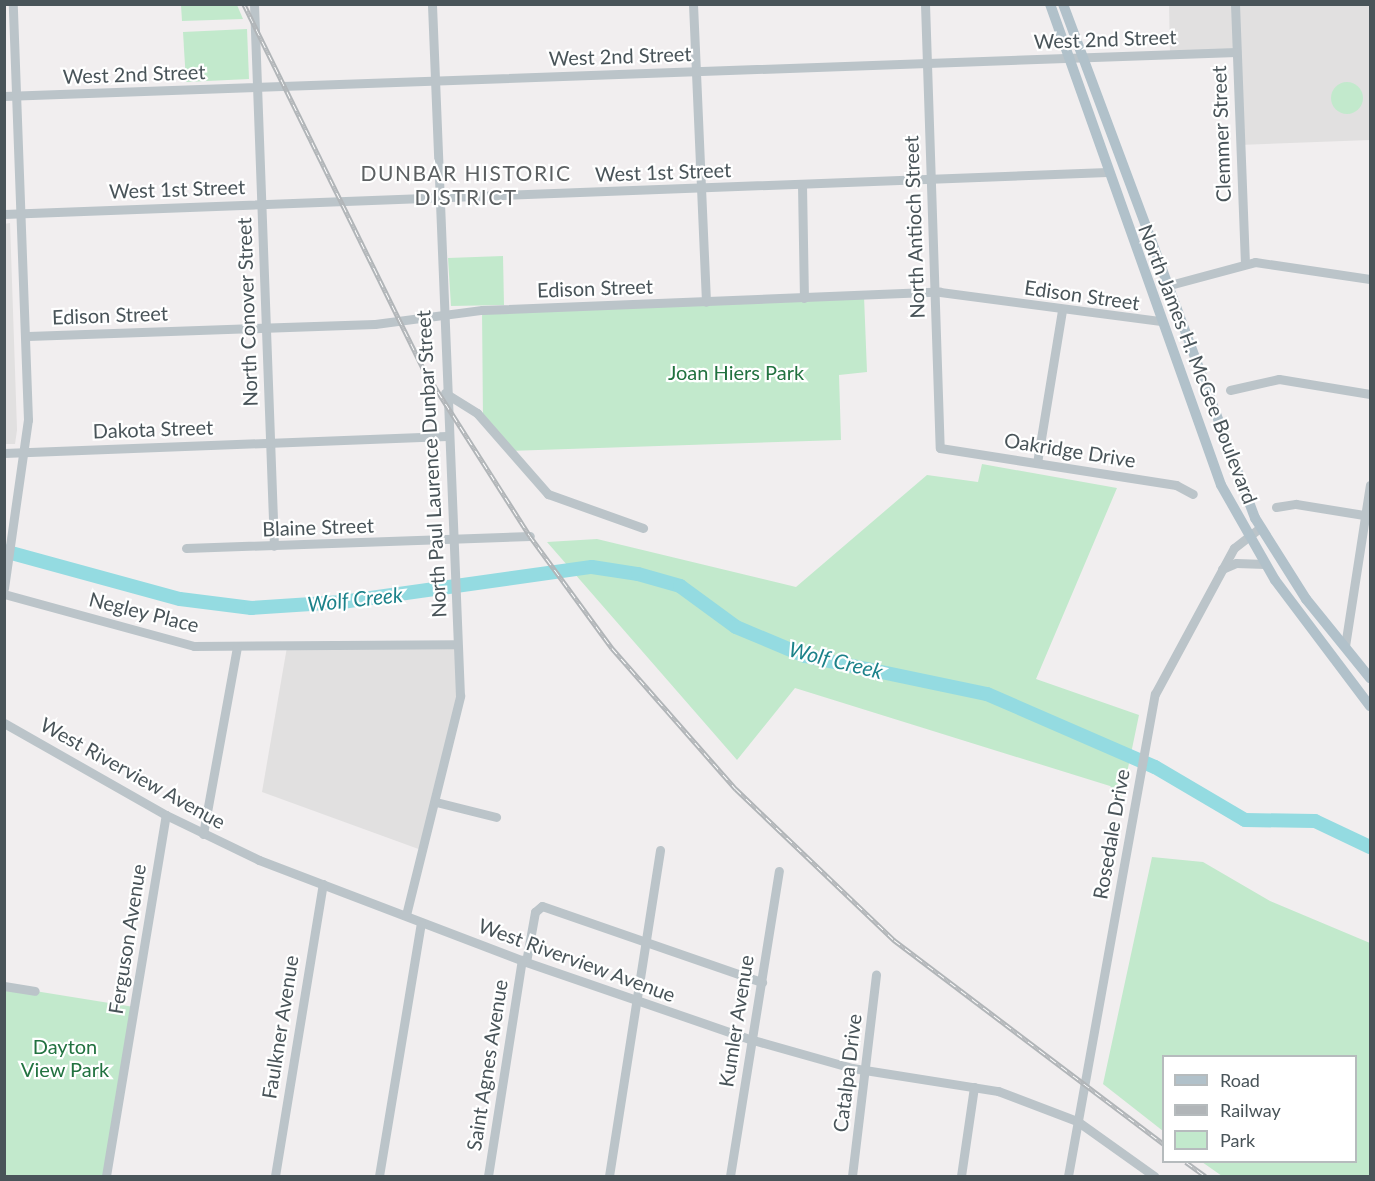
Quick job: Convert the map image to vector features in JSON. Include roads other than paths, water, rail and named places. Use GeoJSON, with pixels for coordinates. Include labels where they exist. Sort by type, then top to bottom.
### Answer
{"type":"FeatureCollection","features":[{"type":"Feature","properties":{"kind":"main road","name":"North James H. McGee Boulevard"},"geometry":{"type":"LineString","coordinates":[[1050,4],[1065,57],[1221,485],[1248,539],[1264,564],[1371,705]]}},
{"type":"Feature","properties":{"kind":"main road","name":"North James H. McGee Boulevard"},"geometry":{"type":"LineString","coordinates":[[1063,4],[1166,286],[1260,528],[1345,646],[1371,678]]}},
{"type":"Feature","properties":{"kind":"street"},"geometry":{"type":"LineString","coordinates":[[5,586],[27,452],[28,336],[20,213],[13,4]]}},
{"type":"Feature","properties":{"kind":"street","name":"North Conover Street"},"geometry":{"type":"LineString","coordinates":[[254,4],[274,546]]}},
{"type":"Feature","properties":{"kind":"street","name":"North Paul Laurence Dunbar Street"},"geometry":{"type":"LineString","coordinates":[[406,915],[458,716],[432,4]]}},
{"type":"Feature","properties":{"kind":"street"},"geometry":{"type":"LineString","coordinates":[[693,4],[706,302]]}},
{"type":"Feature","properties":{"kind":"street","name":"North Antioch Street"},"geometry":{"type":"LineString","coordinates":[[925,4],[940,448]]}},
{"type":"Feature","properties":{"kind":"street","name":"Clemmer Street"},"geometry":{"type":"LineString","coordinates":[[1235,4],[1245,263]]}},
{"type":"Feature","properties":{"kind":"street","name":"West 2nd Street"},"geometry":{"type":"LineString","coordinates":[[4,96],[1236,52]]}},
{"type":"Feature","properties":{"kind":"street","name":"West 1st Street"},"geometry":{"type":"LineString","coordinates":[[4,214],[1107,172]]}},
{"type":"Feature","properties":{"kind":"street"},"geometry":{"type":"LineString","coordinates":[[802,185],[804,298]]}},
{"type":"Feature","properties":{"kind":"street","name":"Edison Street"},"geometry":{"type":"LineString","coordinates":[[1166,286],[1245,263],[1371,279]]}},
{"type":"Feature","properties":{"kind":"street","name":"Edison Street"},"geometry":{"type":"LineString","coordinates":[[28,336],[375,324],[442,312],[935,293],[1062,311],[1161,321]]}},
{"type":"Feature","properties":{"kind":"street"},"geometry":{"type":"LineString","coordinates":[[1037,463],[1062,311]]}},
{"type":"Feature","properties":{"kind":"street"},"geometry":{"type":"LineString","coordinates":[[1230,390],[1279,379],[1371,394]]}},
{"type":"Feature","properties":{"kind":"street"},"geometry":{"type":"LineString","coordinates":[[445,393],[477,413],[548,494],[643,528]]}},
{"type":"Feature","properties":{"kind":"street","name":"Dakota Street"},"geometry":{"type":"LineString","coordinates":[[4,453],[447,436]]}},
{"type":"Feature","properties":{"kind":"street","name":"Oakridge Drive"},"geometry":{"type":"LineString","coordinates":[[940,448],[1176,485],[1192,494]]}},
{"type":"Feature","properties":{"kind":"street"},"geometry":{"type":"LineString","coordinates":[[1345,646],[1368,515],[1371,485]]}},
{"type":"Feature","properties":{"kind":"street"},"geometry":{"type":"LineString","coordinates":[[1276,507],[1296,504],[1368,515]]}},
{"type":"Feature","properties":{"kind":"street","name":"Rosedale Drive"},"geometry":{"type":"LineString","coordinates":[[1068,1176],[1149,720],[1164,669],[1234,548],[1260,528]]}},
{"type":"Feature","properties":{"kind":"street","name":"Blaine Street"},"geometry":{"type":"LineString","coordinates":[[186,548],[530,536]]}},
{"type":"Feature","properties":{"kind":"street"},"geometry":{"type":"LineString","coordinates":[[1222,569],[1244,562],[1264,564]]}},
{"type":"Feature","properties":{"kind":"street","name":"Negley Place"},"geometry":{"type":"LineString","coordinates":[[4,594],[176,643],[237,647],[457,644]]}},
{"type":"Feature","properties":{"kind":"street"},"geometry":{"type":"LineString","coordinates":[[203,834],[237,647]]}},
{"type":"Feature","properties":{"kind":"street","name":"West Riverview Avenue"},"geometry":{"type":"LineString","coordinates":[[4,723],[203,834],[322,884],[524,961],[753,1040],[868,1071],[974,1087],[1077,1121],[1154,1176]]}},
{"type":"Feature","properties":{"kind":"street"},"geometry":{"type":"LineString","coordinates":[[4,732],[26,735]]}},
{"type":"Feature","properties":{"kind":"street"},"geometry":{"type":"LineString","coordinates":[[436,802],[496,817]]}},
{"type":"Feature","properties":{"kind":"street","name":"Ferguson Avenue"},"geometry":{"type":"LineString","coordinates":[[106,1176],[166,815]]}},
{"type":"Feature","properties":{"kind":"street"},"geometry":{"type":"LineString","coordinates":[[609,1176],[660,850]]}},
{"type":"Feature","properties":{"kind":"street","name":"Kumler Avenue"},"geometry":{"type":"LineString","coordinates":[[730,1176],[779,871]]}},
{"type":"Feature","properties":{"kind":"street","name":"Faulkner Avenue"},"geometry":{"type":"LineString","coordinates":[[275,1176],[322,884]]}},
{"type":"Feature","properties":{"kind":"street","name":"Saint Agnes Avenue"},"geometry":{"type":"LineString","coordinates":[[488,1176],[524,961],[535,912],[543,906],[645,941]]}},
{"type":"Feature","properties":{"kind":"street"},"geometry":{"type":"LineString","coordinates":[[379,1176],[421,922]]}},
{"type":"Feature","properties":{"kind":"street"},"geometry":{"type":"LineString","coordinates":[[645,941],[762,982]]}},
{"type":"Feature","properties":{"kind":"street","name":"Catalpa Drive"},"geometry":{"type":"LineString","coordinates":[[852,1176],[868,1071],[876,974]]}},
{"type":"Feature","properties":{"kind":"street"},"geometry":{"type":"LineString","coordinates":[[4,986],[35,991]]}},
{"type":"Feature","properties":{"kind":"street"},"geometry":{"type":"LineString","coordinates":[[961,1176],[974,1087]]}},
{"type":"Feature","properties":{"kind":"waterway","name":"Wolf Creek"},"geometry":{"type":"LineString","coordinates":[[4,551],[180,599],[251,608],[342,602],[592,567],[638,574],[680,586],[736,627],[805,656],[987,694],[1155,767],[1245,820],[1315,821],[1370,847]]}},
{"type":"Feature","properties":{"kind":"railway"},"geometry":{"type":"LineString","coordinates":[[244,4],[423,368],[530,536],[612,648],[736,789],[894,940],[1162,1142]]}},
{"type":"Feature","properties":{"kind":"railway"},"geometry":{"type":"LineString","coordinates":[[1187,1163],[1205,1176]]}},
{"type":"Feature","properties":{"kind":"district","name":"DUNBAR HISTORIC DISTRICT"},"geometry":{"type":"Point","coordinates":[466,185]}},
{"type":"Feature","properties":{"kind":"park label","name":"Joan Hiers Park"},"geometry":{"type":"Point","coordinates":[736,372]}},
{"type":"Feature","properties":{"kind":"park label","name":"Dayton View Park"},"geometry":{"type":"Point","coordinates":[65,1058]}}]}
